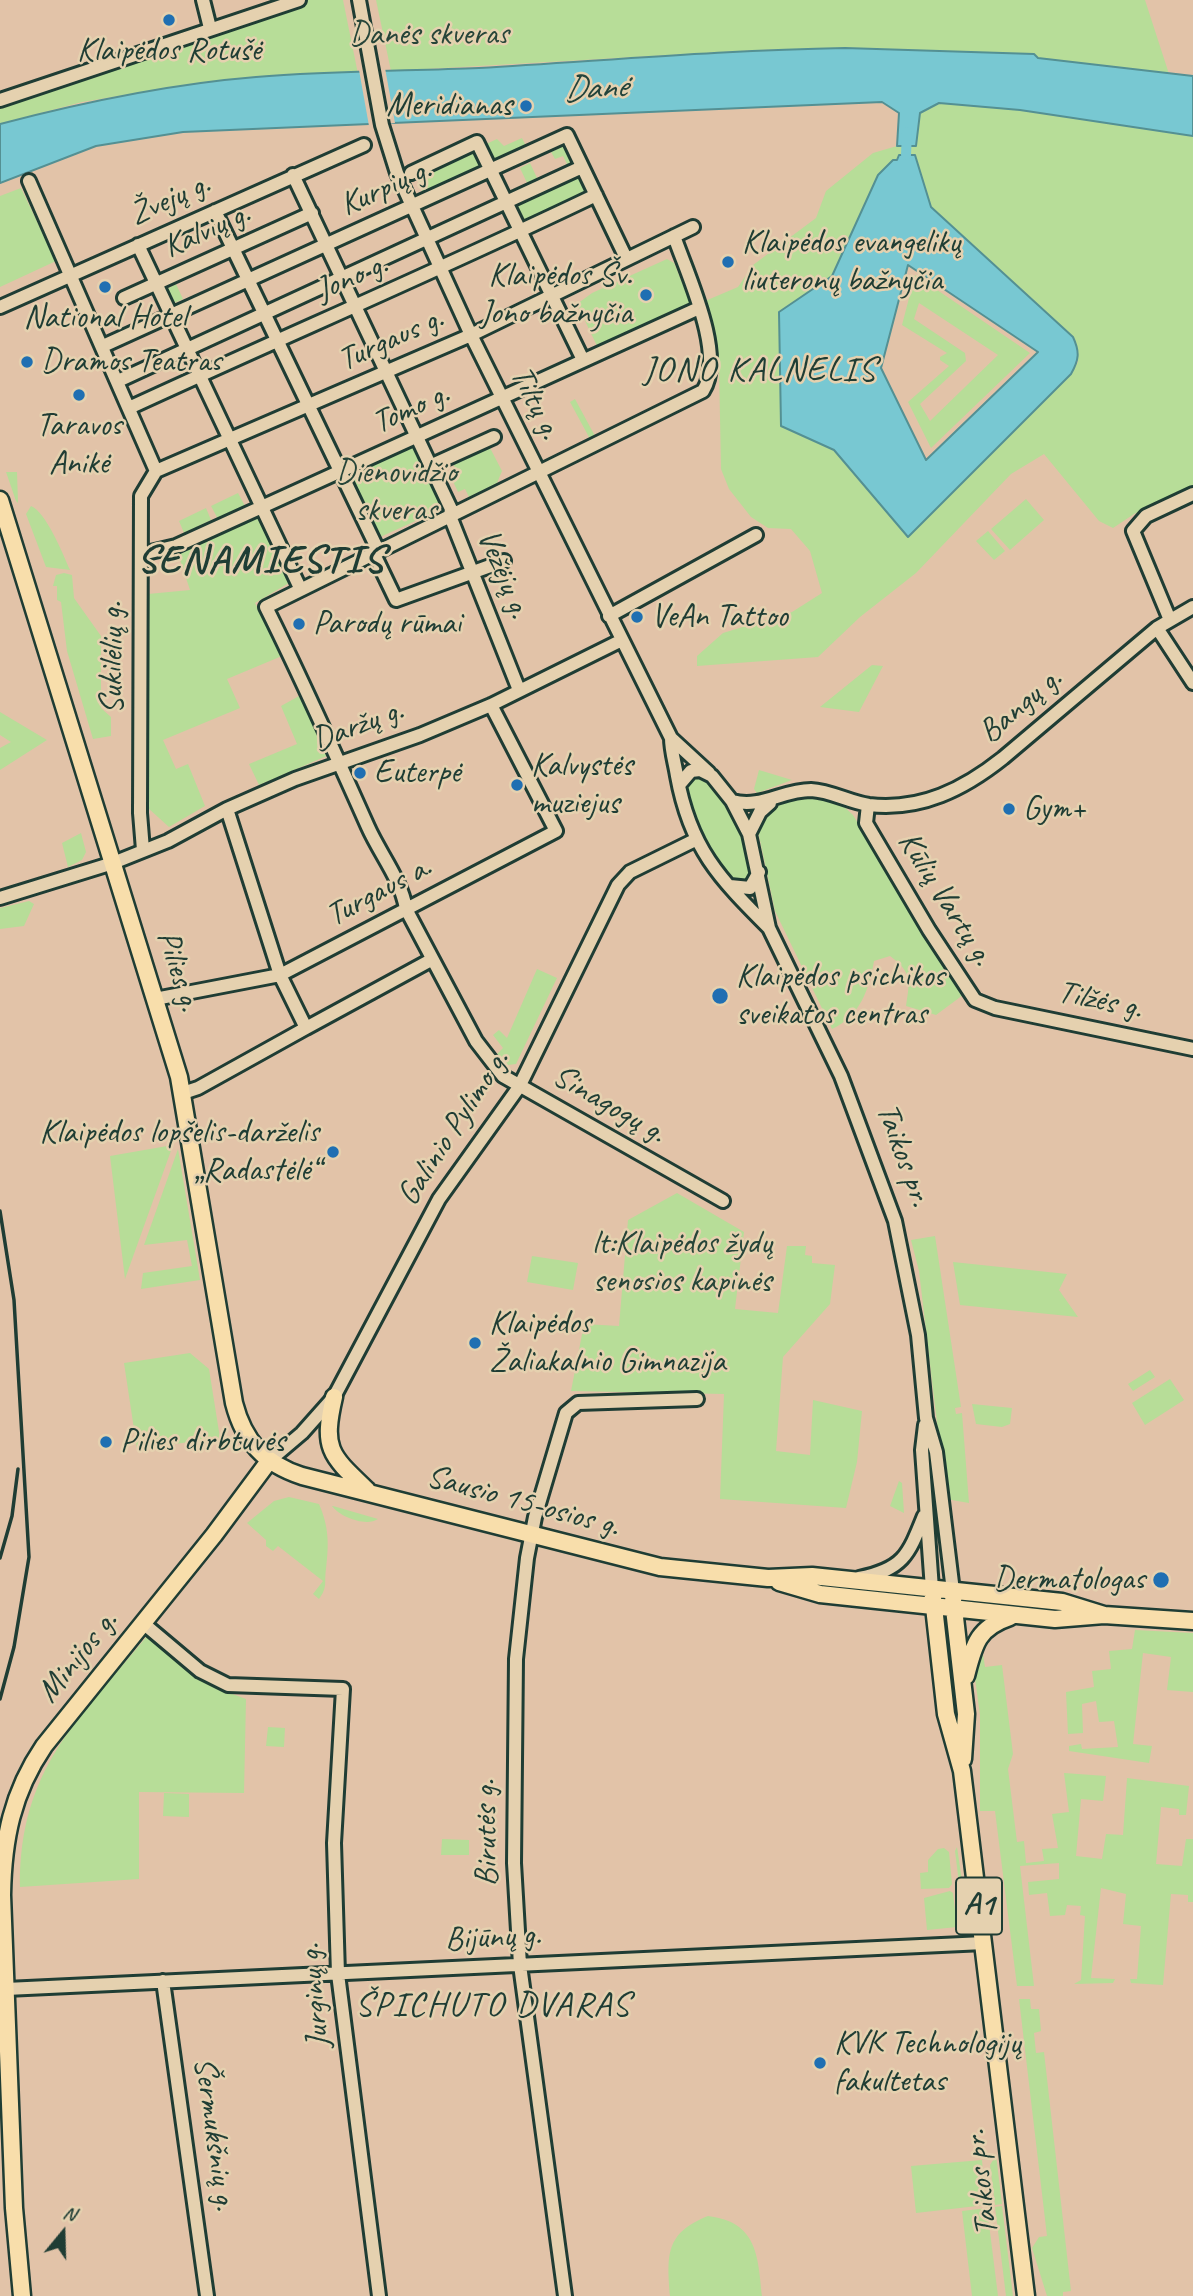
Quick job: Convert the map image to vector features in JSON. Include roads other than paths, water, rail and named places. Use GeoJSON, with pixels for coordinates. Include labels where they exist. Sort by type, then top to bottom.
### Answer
{"type":"FeatureCollection","features":[{"type":"Feature","properties":{"kind":"main road","name":"Pilies g."},"geometry":{"type":"LineString","coordinates":[[0,500],[183,1093],[234,1403],[245,1436],[268,1461]]}},
{"type":"Feature","properties":{"kind":"main road"},"geometry":{"type":"LineString","coordinates":[[334,1397],[327,1426],[328,1440],[340,1462],[369,1492]]}},
{"type":"Feature","properties":{"kind":"main road","name":"Sausio 15-osios g."},"geometry":{"type":"LineString","coordinates":[[268,1461],[302,1476],[660,1567],[768,1578],[812,1576],[1062,1602],[1104,1615]]}},
{"type":"Feature","properties":{"kind":"main road","name":"Minijos g."},"geometry":{"type":"LineString","coordinates":[[22,2296],[14,2195],[3,1854],[15,1801],[44,1746],[268,1461]]}},
{"type":"Feature","properties":{"kind":"main road","name":"Sausio 15-osios g."},"geometry":{"type":"LineString","coordinates":[[768,1578],[820,1594],[934,1607],[1055,1619],[1104,1615],[1193,1621]]}},
{"type":"Feature","properties":{"kind":"main road","name":"Taikos pr."},"geometry":{"type":"LineString","coordinates":[[932,1589],[946,1714],[962,1771],[1026,2296]]}},
{"type":"Feature","properties":{"kind":"main road","name":"Taikos pr."},"geometry":{"type":"LineString","coordinates":[[953,1591],[966,1714],[962,1771]]}},
{"type":"Feature","properties":{"kind":"main road"},"geometry":{"type":"LineString","coordinates":[[963,1688],[974,1643],[993,1624],[1019,1615]]}},
{"type":"Feature","properties":{"kind":"street"},"geometry":{"type":"LineString","coordinates":[[203,0],[210,28]]}},
{"type":"Feature","properties":{"kind":"street"},"geometry":{"type":"LineString","coordinates":[[0,100],[299,0]]}},
{"type":"Feature","properties":{"kind":"street","name":"Tiltų g."},"geometry":{"type":"LineString","coordinates":[[359,0],[382,125],[412,207],[502,399],[671,738],[679,785]]}},
{"type":"Feature","properties":{"kind":"street","name":"Kurpių g."},"geometry":{"type":"LineString","coordinates":[[103,346],[328,246],[567,135],[626,258]]}},
{"type":"Feature","properties":{"kind":"street"},"geometry":{"type":"LineString","coordinates":[[411,173],[477,142],[583,360]]}},
{"type":"Feature","properties":{"kind":"street","name":"Žvejų g."},"geometry":{"type":"LineString","coordinates":[[0,307],[363,145]]}},
{"type":"Feature","properties":{"kind":"street"},"geometry":{"type":"LineString","coordinates":[[118,381],[186,347],[582,167]]}},
{"type":"Feature","properties":{"kind":"street","name":"Vežėjų g."},"geometry":{"type":"LineString","coordinates":[[293,175],[343,276],[450,509],[450,516],[519,690]]}},
{"type":"Feature","properties":{"kind":"street"},"geometry":{"type":"LineString","coordinates":[[29,181],[129,408],[147,476]]}},
{"type":"Feature","properties":{"kind":"street","name":"Jono g."},"geometry":{"type":"LineString","coordinates":[[129,408],[277,340],[441,270],[596,195]]}},
{"type":"Feature","properties":{"kind":"street"},"geometry":{"type":"LineString","coordinates":[[215,211],[340,471],[396,600],[504,561]]}},
{"type":"Feature","properties":{"kind":"street","name":"Kalvių g."},"geometry":{"type":"LineString","coordinates":[[124,298],[312,213]]}},
{"type":"Feature","properties":{"kind":"street","name":"Turgaus g."},"geometry":{"type":"LineString","coordinates":[[147,476],[471,335],[693,227]]}},
{"type":"Feature","properties":{"kind":"street"},"geometry":{"type":"LineString","coordinates":[[341,761],[266,607],[703,391],[712,370],[699,308],[674,236]]}},
{"type":"Feature","properties":{"kind":"street"},"geometry":{"type":"LineString","coordinates":[[138,246],[300,588]]}},
{"type":"Feature","properties":{"kind":"street","name":"Tomo g."},"geometry":{"type":"LineString","coordinates":[[142,554],[176,546],[699,308]]}},
{"type":"Feature","properties":{"kind":"street"},"geometry":{"type":"LineString","coordinates":[[430,466],[494,437]]}},
{"type":"Feature","properties":{"kind":"street","name":"Sukilėlių g."},"geometry":{"type":"LineString","coordinates":[[143,850],[141,496],[147,476]]}},
{"type":"Feature","properties":{"kind":"street"},"geometry":{"type":"LineString","coordinates":[[1170,620],[1133,531],[1146,516],[1193,494]]}},
{"type":"Feature","properties":{"kind":"street"},"geometry":{"type":"LineString","coordinates":[[610,616],[756,535]]}},
{"type":"Feature","properties":{"kind":"street","name":"Bangų g."},"geometry":{"type":"LineString","coordinates":[[867,805],[931,799],[978,778],[1157,628],[1193,607]]}},
{"type":"Feature","properties":{"kind":"street"},"geometry":{"type":"LineString","coordinates":[[1157,628],[1193,683]]}},
{"type":"Feature","properties":{"kind":"street","name":"Daržų g."},"geometry":{"type":"LineString","coordinates":[[0,898],[113,863],[168,841],[227,809],[341,761],[420,735],[491,705],[622,640]]}},
{"type":"Feature","properties":{"kind":"street","name":"Turgaus a."},"geometry":{"type":"LineString","coordinates":[[155,999],[280,975],[556,831],[491,705]]}},
{"type":"Feature","properties":{"kind":"street","name":"Tiltų g."},"geometry":{"type":"LineString","coordinates":[[671,738],[712,776]]}},
{"type":"Feature","properties":{"kind":"street","name":"Sinagogų g."},"geometry":{"type":"LineString","coordinates":[[341,761],[369,829],[404,894],[406,909],[431,960],[476,1041],[503,1076],[723,1201]]}},
{"type":"Feature","properties":{"kind":"street"},"geometry":{"type":"LineString","coordinates":[[679,785],[691,771],[700,770],[712,776]]}},
{"type":"Feature","properties":{"kind":"street","name":"A1"},"geometry":{"type":"LineString","coordinates":[[712,776],[732,801],[749,834],[759,872]]}},
{"type":"Feature","properties":{"kind":"street","name":"A1"},"geometry":{"type":"LineString","coordinates":[[679,785],[687,822],[695,839],[709,863],[730,886]]}},
{"type":"Feature","properties":{"kind":"street"},"geometry":{"type":"LineString","coordinates":[[732,801],[756,805],[810,790],[867,805]]}},
{"type":"Feature","properties":{"kind":"street"},"geometry":{"type":"LineString","coordinates":[[749,834],[760,812],[775,799]]}},
{"type":"Feature","properties":{"kind":"street","name":"Kūlių Vartų g."},"geometry":{"type":"LineString","coordinates":[[867,805],[866,823],[929,930],[975,1000],[995,1009]]}},
{"type":"Feature","properties":{"kind":"street"},"geometry":{"type":"LineString","coordinates":[[227,809],[280,975],[306,1028]]}},
{"type":"Feature","properties":{"kind":"street","name":"Galinio Pylimo g."},"geometry":{"type":"LineString","coordinates":[[268,1461],[302,1433],[334,1397],[439,1199],[519,1087],[618,885],[630,872],[695,839]]}},
{"type":"Feature","properties":{"kind":"street"},"geometry":{"type":"LineString","coordinates":[[730,886],[750,888],[759,872]]}},
{"type":"Feature","properties":{"kind":"street","name":"Taikos pr."},"geometry":{"type":"LineString","coordinates":[[759,872],[769,928],[846,1087],[895,1221],[918,1335],[926,1418],[936,1452],[953,1591]]}},
{"type":"Feature","properties":{"kind":"street","name":"Taikos pr."},"geometry":{"type":"LineString","coordinates":[[730,886],[769,928]]}},
{"type":"Feature","properties":{"kind":"street"},"geometry":{"type":"LineString","coordinates":[[183,1093],[198,1088],[431,960]]}},
{"type":"Feature","properties":{"kind":"street","name":"Tilžės g."},"geometry":{"type":"LineString","coordinates":[[995,1009],[1193,1049]]}},
{"type":"Feature","properties":{"kind":"street","name":"Birutės g."},"geometry":{"type":"LineString","coordinates":[[565,2296],[520,1965],[514,1863],[516,1659],[531,1534],[566,1413],[578,1403],[697,1399]]}},
{"type":"Feature","properties":{"kind":"street","name":"Taikos pr."},"geometry":{"type":"LineString","coordinates":[[926,1418],[922,1450],[932,1589]]}},
{"type":"Feature","properties":{"kind":"street"},"geometry":{"type":"LineString","coordinates":[[850,1580],[875,1575],[901,1562],[908,1554],[926,1513]]}},
{"type":"Feature","properties":{"kind":"street","name":"Jurginų g."},"geometry":{"type":"LineString","coordinates":[[143,1623],[200,1671],[228,1685],[344,1689],[334,1843],[338,1974],[379,2296]]}},
{"type":"Feature","properties":{"kind":"street","name":"Bijūnų g."},"geometry":{"type":"LineString","coordinates":[[6,1989],[984,1943]]}},
{"type":"Feature","properties":{"kind":"street","name":"Šermukšnių g."},"geometry":{"type":"LineString","coordinates":[[163,1980],[207,2296]]}},
{"type":"Feature","properties":{"kind":"water","name":"Danė"},"geometry":{"type":"Polygon","coordinates":[[[845,48],[1034,54],[1038,58],[1193,76],[1193,136],[1020,110],[939,103],[920,113],[916,146],[897,146],[899,113],[882,102],[183,132],[96,146],[0,183],[0,124],[159,89],[284,75],[479,68],[707,53],[845,48]]]}},
{"type":"Feature","properties":{"kind":"water"},"geometry":{"type":"Polygon","coordinates":[[[899,155],[915,155],[931,207],[1073,337],[1078,352],[1071,374],[908,537],[834,450],[781,426],[779,312],[832,276],[878,175],[893,160],[897,160],[899,155]],[[908,265],[881,368],[926,460],[1038,352],[908,265]]]}},
{"type":"Feature","properties":{"kind":"waterway"},"geometry":{"type":"LineString","coordinates":[[906,155],[907,132]]}},
{"type":"Feature","properties":{"kind":"railway"},"geometry":{"type":"LineString","coordinates":[[0,1211],[14,1300],[29,1557],[14,1647],[0,1699]]}},
{"type":"Feature","properties":{"kind":"railway"},"geometry":{"type":"LineString","coordinates":[[0,1558],[12,1516],[18,1469]]}},
{"type":"Feature","properties":{"kind":"place","name":"Klaipėdos Rotušė"},"geometry":{"type":"Point","coordinates":[169,20]}},
{"type":"Feature","properties":{"kind":"place","name":"Meridianas"},"geometry":{"type":"Point","coordinates":[526,106]}},
{"type":"Feature","properties":{"kind":"place","name":"Klaipėdos evangelikų liuteronų bažnyčia"},"geometry":{"type":"Point","coordinates":[728,262]}},
{"type":"Feature","properties":{"kind":"place","name":"National Hotel"},"geometry":{"type":"Point","coordinates":[105,287]}},
{"type":"Feature","properties":{"kind":"place","name":"Klaipėdos Šv. Jono bažnyčia"},"geometry":{"type":"Point","coordinates":[646,295]}},
{"type":"Feature","properties":{"kind":"place","name":"Dramos Teatras"},"geometry":{"type":"Point","coordinates":[27,362]}},
{"type":"Feature","properties":{"kind":"place","name":"Taravos Anikė"},"geometry":{"type":"Point","coordinates":[79,395]}},
{"type":"Feature","properties":{"kind":"place","name":"VeAn Tattoo"},"geometry":{"type":"Point","coordinates":[637,617]}},
{"type":"Feature","properties":{"kind":"place","name":"Parodų rūmai"},"geometry":{"type":"Point","coordinates":[299,624]}},
{"type":"Feature","properties":{"kind":"place","name":"Euterpė"},"geometry":{"type":"Point","coordinates":[360,773]}},
{"type":"Feature","properties":{"kind":"place","name":"Kalvystės muziejus"},"geometry":{"type":"Point","coordinates":[517,785]}},
{"type":"Feature","properties":{"kind":"place","name":"Gym+"},"geometry":{"type":"Point","coordinates":[1009,809]}},
{"type":"Feature","properties":{"kind":"place","name":"Klaipėdos psichikos sveikatos centras"},"geometry":{"type":"Point","coordinates":[720,996]}},
{"type":"Feature","properties":{"kind":"place","name":"Klaipėdos lopšelis-darželis „Radastėlė“"},"geometry":{"type":"Point","coordinates":[333,1152]}},
{"type":"Feature","properties":{"kind":"place","name":"Klaipėdos Žaliakalnio Gimnazija"},"geometry":{"type":"Point","coordinates":[475,1343]}},
{"type":"Feature","properties":{"kind":"place","name":"Pilies dirbtuvės"},"geometry":{"type":"Point","coordinates":[106,1442]}},
{"type":"Feature","properties":{"kind":"place","name":"Dermatologas"},"geometry":{"type":"Point","coordinates":[1161,1580]}},
{"type":"Feature","properties":{"kind":"place","name":"KVK Technologijų fakultetas"},"geometry":{"type":"Point","coordinates":[820,2063]}},
{"type":"Feature","properties":{"kind":"district","name":"JONO KALNELIS"},"geometry":{"type":"Point","coordinates":[760,371]}},
{"type":"Feature","properties":{"kind":"district","name":"SENAMIESTIS"},"geometry":{"type":"Point","coordinates":[261,562]}},
{"type":"Feature","properties":{"kind":"district","name":"ŠPICHUTO DVARAS"},"geometry":{"type":"Point","coordinates":[493,2006]}},
{"type":"Feature","properties":{"kind":"park label","name":"Danės skveras"},"geometry":{"type":"Point","coordinates":[429,35]}},
{"type":"Feature","properties":{"kind":"park label","name":"Dienovidžio skveras"},"geometry":{"type":"Point","coordinates":[396,492]}},
{"type":"Feature","properties":{"kind":"park label","name":"lt:Klaipėdos žydų senosios kapinės"},"geometry":{"type":"Point","coordinates":[682,1263]}}]}
